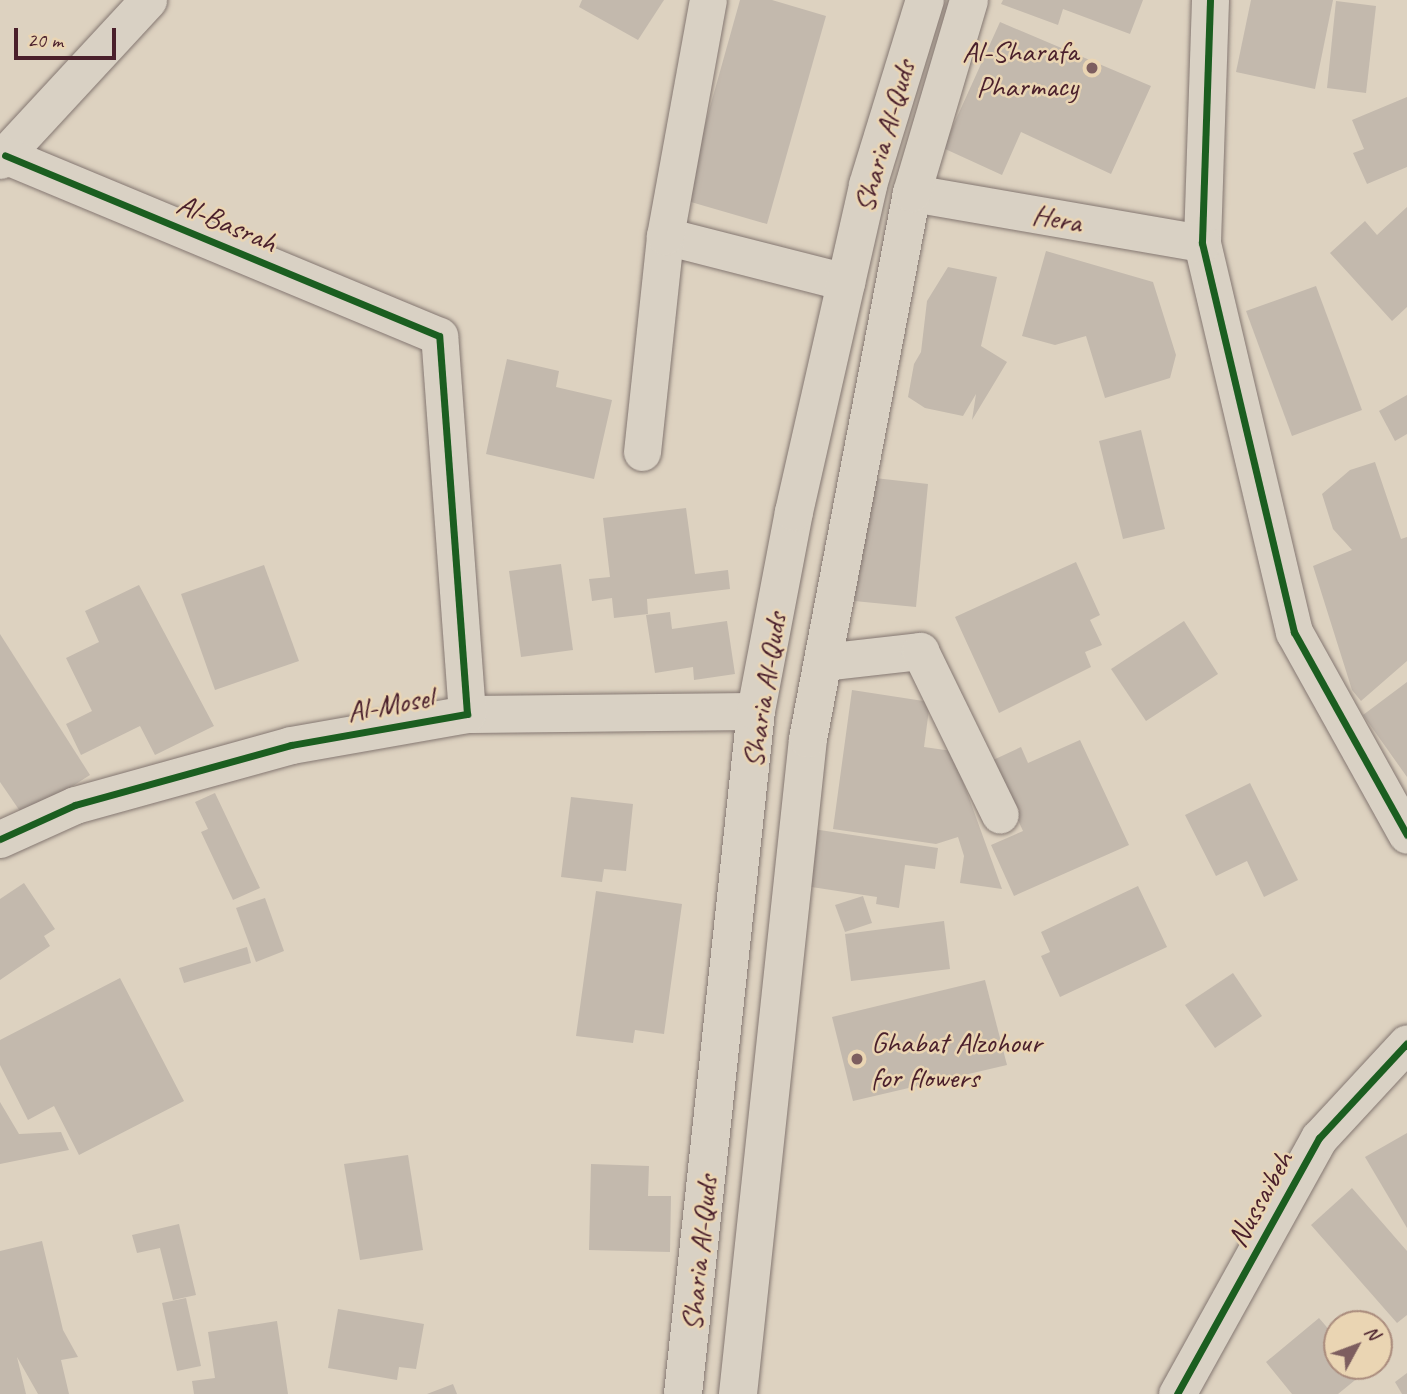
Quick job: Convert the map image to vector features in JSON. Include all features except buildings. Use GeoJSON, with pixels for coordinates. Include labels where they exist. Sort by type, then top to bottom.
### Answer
{"type":"FeatureCollection","features":[{"type":"Feature","properties":{"kind":"main road","name":"Sharia Al-Quds"},"geometry":{"type":"LineString","coordinates":[[683,1394],[756,711],[794,512],[867,185],[925,0]]}},
{"type":"Feature","properties":{"kind":"main road","name":"Sharia Al-Quds"},"geometry":{"type":"LineString","coordinates":[[738,1394],[807,753],[822,662],[912,193],[969,0]]}},
{"type":"Feature","properties":{"kind":"main road"},"geometry":{"type":"LineString","coordinates":[[867,185],[912,193]]}},
{"type":"Feature","properties":{"kind":"street"},"geometry":{"type":"LineString","coordinates":[[2,154],[148,0]]}},
{"type":"Feature","properties":{"kind":"street"},"geometry":{"type":"LineString","coordinates":[[642,452],[665,236],[708,0]]}},
{"type":"Feature","properties":{"kind":"street"},"geometry":{"type":"LineString","coordinates":[[1210,0],[1202,243],[1294,632],[1407,835]]}},
{"type":"Feature","properties":{"kind":"street","name":"Al-Basrah"},"geometry":{"type":"LineString","coordinates":[[2,154],[439,336]]}},
{"type":"Feature","properties":{"kind":"street","name":"Hera"},"geometry":{"type":"LineString","coordinates":[[912,193],[1202,243]]}},
{"type":"Feature","properties":{"kind":"street"},"geometry":{"type":"LineString","coordinates":[[665,236],[846,282]]}},
{"type":"Feature","properties":{"kind":"street","name":"Al-Mosel"},"geometry":{"type":"LineString","coordinates":[[0,839],[75,805],[291,745],[467,714],[439,336]]}},
{"type":"Feature","properties":{"kind":"street"},"geometry":{"type":"LineString","coordinates":[[822,662],[920,651],[1000,815]]}},
{"type":"Feature","properties":{"kind":"street"},"geometry":{"type":"LineString","coordinates":[[467,714],[756,711]]}},
{"type":"Feature","properties":{"kind":"street","name":"Nussaibeh"},"geometry":{"type":"LineString","coordinates":[[1177,1394],[1319,1138],[1407,1042]]}},
{"type":"Feature","properties":{"kind":"cycle path"},"geometry":{"type":"LineString","coordinates":[[1210,0],[1202,243],[1294,632],[1407,835]]}},
{"type":"Feature","properties":{"kind":"cycle path"},"geometry":{"type":"LineString","coordinates":[[0,839],[75,805],[291,745],[467,714],[439,336],[5,155]]}},
{"type":"Feature","properties":{"kind":"cycle path"},"geometry":{"type":"LineString","coordinates":[[1177,1394],[1319,1138],[1407,1043]]}},
{"type":"Feature","properties":{"kind":"place","name":"Al-Sharafa Pharmacy"},"geometry":{"type":"Point","coordinates":[1092,68]}},
{"type":"Feature","properties":{"kind":"place","name":"Ghabat Alzohour for flowers"},"geometry":{"type":"Point","coordinates":[857,1059]}}]}
